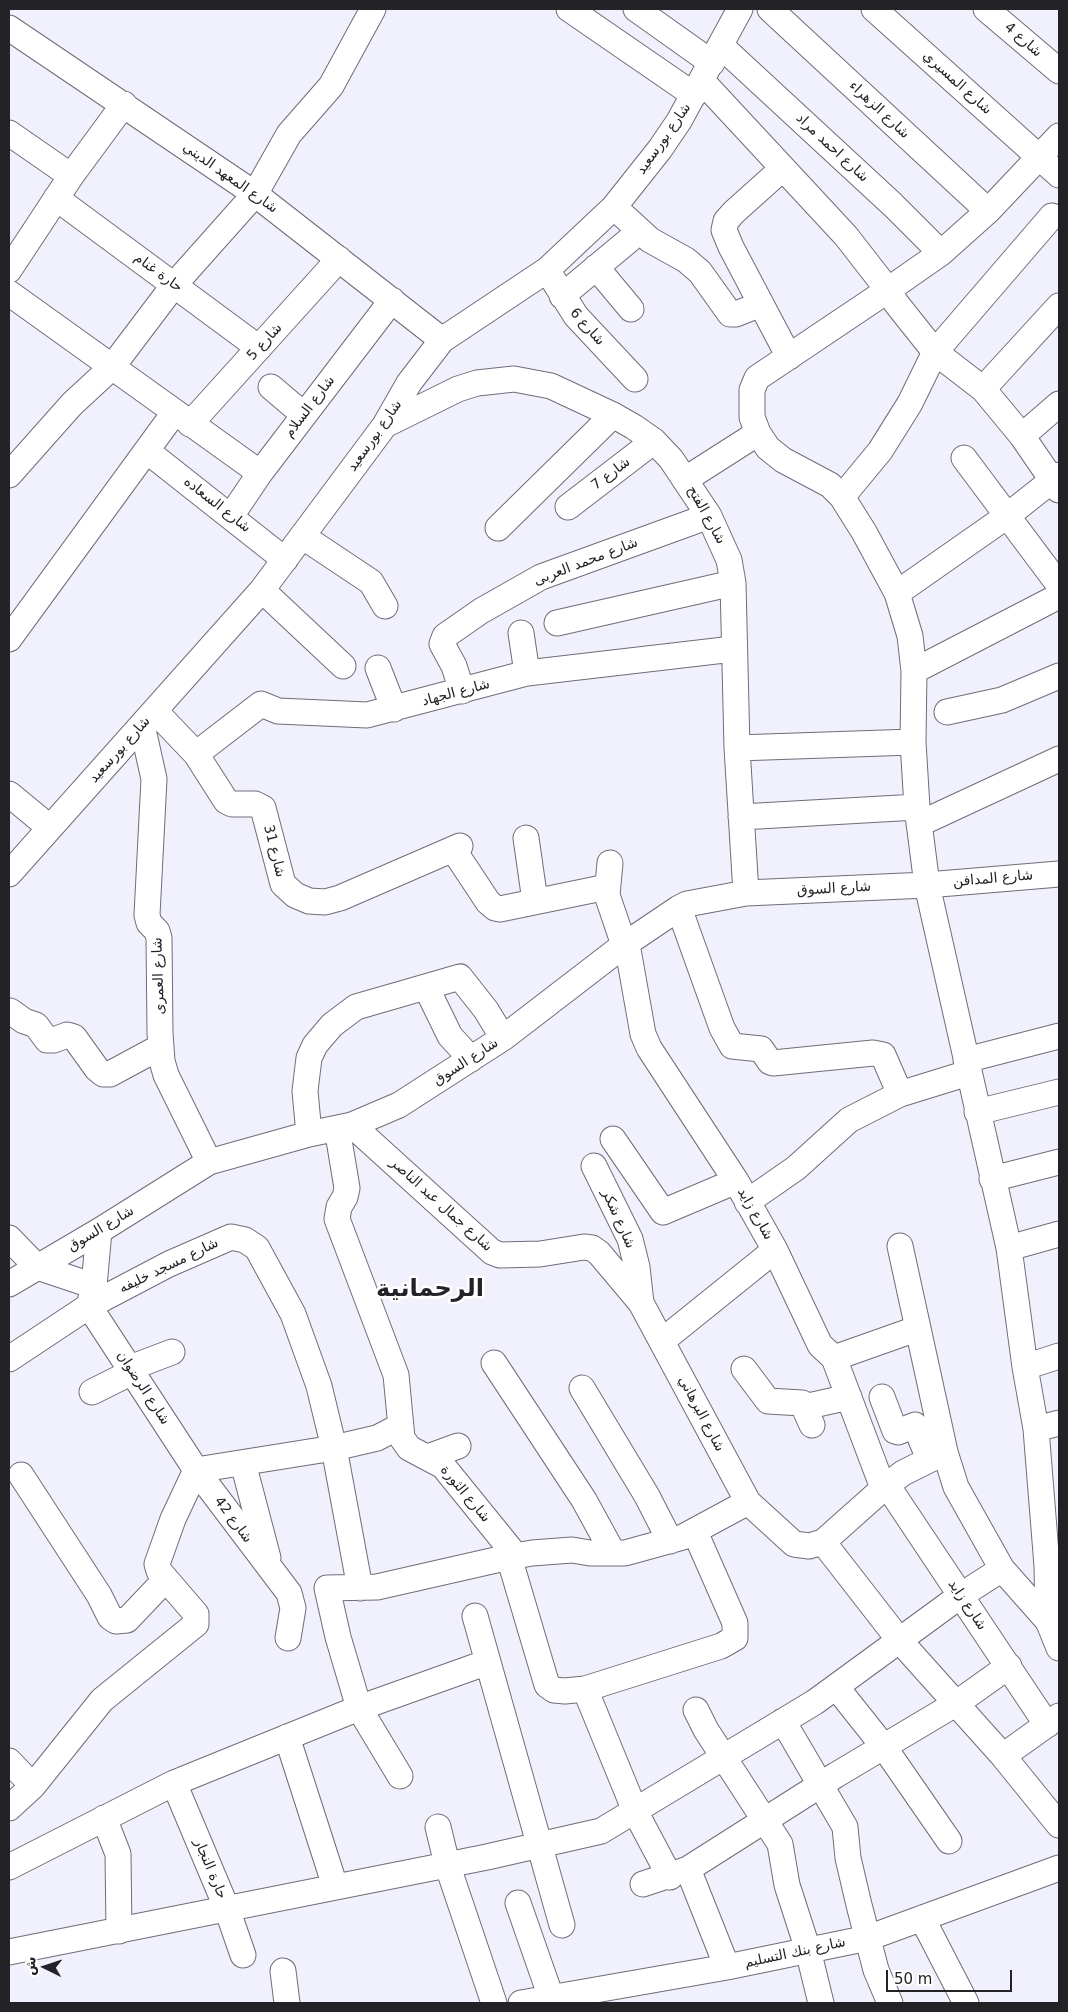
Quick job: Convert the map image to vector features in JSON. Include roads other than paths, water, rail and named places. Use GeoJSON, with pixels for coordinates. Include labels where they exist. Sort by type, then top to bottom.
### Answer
{"type":"FeatureCollection","features":[{"type":"Feature","properties":{"kind":"street"},"geometry":{"type":"LineString","coordinates":[[569,9],[707,71]]}},
{"type":"Feature","properties":{"kind":"street"},"geometry":{"type":"LineString","coordinates":[[636,9],[707,71],[782,169],[846,236],[935,352],[983,389],[1057,482],[897,593]]}},
{"type":"Feature","properties":{"kind":"street","name":"شارع بورسعيد"},"geometry":{"type":"LineString","coordinates":[[9,874],[262,590],[385,425],[410,383],[442,340],[547,270],[614,206],[660,149],[707,71],[740,9]]}},
{"type":"Feature","properties":{"kind":"street","name":"شارع الزهراء"},"geometry":{"type":"LineString","coordinates":[[770,9],[988,211]]}},
{"type":"Feature","properties":{"kind":"street","name":"شارع المسيري"},"geometry":{"type":"LineString","coordinates":[[874,9],[1059,175]]}},
{"type":"Feature","properties":{"kind":"street","name":"شارع 4"},"geometry":{"type":"LineString","coordinates":[[986,9],[1059,71]]}},
{"type":"Feature","properties":{"kind":"street"},"geometry":{"type":"LineString","coordinates":[[9,475],[72,404],[112,367],[174,285],[254,194],[289,134],[330,86],[368,11]]}},
{"type":"Feature","properties":{"kind":"street","name":"شارع المعهد الديني"},"geometry":{"type":"LineString","coordinates":[[9,28],[124,104],[254,194],[442,340]]}},
{"type":"Feature","properties":{"kind":"street","name":"شارع احمد مراد"},"geometry":{"type":"LineString","coordinates":[[707,71],[887,199],[941,253]]}},
{"type":"Feature","properties":{"kind":"street"},"geometry":{"type":"LineString","coordinates":[[9,270],[16,240],[56,198],[124,104]]}},
{"type":"Feature","properties":{"kind":"street"},"geometry":{"type":"LineString","coordinates":[[9,133],[71,176]]}},
{"type":"Feature","properties":{"kind":"street"},"geometry":{"type":"LineString","coordinates":[[1059,136],[988,211],[941,253],[757,378],[752,390],[751,402],[752,417],[758,433],[768,448],[830,485],[842,497],[864,532],[897,593],[910,636],[914,671],[913,742],[918,815],[926,885],[1008,1248],[1025,1367],[1048,1426],[1047,1566],[1059,1648]]}},
{"type":"Feature","properties":{"kind":"street"},"geometry":{"type":"LineString","coordinates":[[782,169],[734,212],[724,225],[725,236],[789,357]]}},
{"type":"Feature","properties":{"kind":"street","name":"حارة غنام"},"geometry":{"type":"LineString","coordinates":[[56,198],[259,348]]}},
{"type":"Feature","properties":{"kind":"street"},"geometry":{"type":"LineString","coordinates":[[614,206],[640,231],[686,260],[700,272],[730,314],[736,314],[761,304]]}},
{"type":"Feature","properties":{"kind":"street"},"geometry":{"type":"LineString","coordinates":[[842,497],[880,451],[910,403],[935,352],[1052,216]]}},
{"type":"Feature","properties":{"kind":"street"},"geometry":{"type":"LineString","coordinates":[[562,296],[640,231]]}},
{"type":"Feature","properties":{"kind":"street","name":"شارع 5"},"geometry":{"type":"LineString","coordinates":[[9,639],[148,451],[259,348],[339,259]]}},
{"type":"Feature","properties":{"kind":"street"},"geometry":{"type":"LineString","coordinates":[[596,267],[631,309]]}},
{"type":"Feature","properties":{"kind":"street","name":"شارع 6"},"geometry":{"type":"LineString","coordinates":[[547,270],[576,316],[635,379]]}},
{"type":"Feature","properties":{"kind":"street"},"geometry":{"type":"LineString","coordinates":[[9,293],[260,473]]}},
{"type":"Feature","properties":{"kind":"street","name":"شارع السلام"},"geometry":{"type":"LineString","coordinates":[[231,516],[260,473],[392,300]]}},
{"type":"Feature","properties":{"kind":"street"},"geometry":{"type":"LineString","coordinates":[[983,389],[1059,306]]}},
{"type":"Feature","properties":{"kind":"street","name":"شارع الفتح"},"geometry":{"type":"LineString","coordinates":[[385,425],[458,389],[495,380],[514,379],[551,386],[613,415],[654,441],[671,459],[709,516],[729,560],[733,583],[733,649],[737,748],[746,893]]}},
{"type":"Feature","properties":{"kind":"street"},"geometry":{"type":"LineString","coordinates":[[271,387],[304,415]]}},
{"type":"Feature","properties":{"kind":"street"},"geometry":{"type":"LineString","coordinates":[[1022,436],[1059,404]]}},
{"type":"Feature","properties":{"kind":"street"},"geometry":{"type":"LineString","coordinates":[[498,528],[613,415]]}},
{"type":"Feature","properties":{"kind":"street"},"geometry":{"type":"LineString","coordinates":[[686,479],[758,433]]}},
{"type":"Feature","properties":{"kind":"street","name":"شارع 7"},"geometry":{"type":"LineString","coordinates":[[568,507],[654,441]]}},
{"type":"Feature","properties":{"kind":"street","name":"شارع السعاده"},"geometry":{"type":"LineString","coordinates":[[148,451],[285,560]]}},
{"type":"Feature","properties":{"kind":"street"},"geometry":{"type":"LineString","coordinates":[[964,458],[1059,585]]}},
{"type":"Feature","properties":{"kind":"street","name":"شارع محمد العربى"},"geometry":{"type":"LineString","coordinates":[[462,691],[454,666],[442,644],[445,636],[481,611],[541,577],[709,516]]}},
{"type":"Feature","properties":{"kind":"street"},"geometry":{"type":"LineString","coordinates":[[302,536],[371,582],[385,606]]}},
{"type":"Feature","properties":{"kind":"street"},"geometry":{"type":"LineString","coordinates":[[558,623],[733,583]]}},
{"type":"Feature","properties":{"kind":"street"},"geometry":{"type":"LineString","coordinates":[[262,590],[343,666]]}},
{"type":"Feature","properties":{"kind":"street"},"geometry":{"type":"LineString","coordinates":[[914,671],[1059,596]]}},
{"type":"Feature","properties":{"kind":"street"},"geometry":{"type":"LineString","coordinates":[[521,633],[528,674]]}},
{"type":"Feature","properties":{"kind":"street","name":"شارع الجهاد"},"geometry":{"type":"LineString","coordinates":[[196,754],[261,704],[278,711],[308,710],[339,715],[367,715],[528,674],[733,649]]}},
{"type":"Feature","properties":{"kind":"street"},"geometry":{"type":"LineString","coordinates":[[378,668],[394,709]]}},
{"type":"Feature","properties":{"kind":"street"},"geometry":{"type":"LineString","coordinates":[[946,712],[1002,700],[1059,676]]}},
{"type":"Feature","properties":{"kind":"street","name":"شارع 31"},"geometry":{"type":"LineString","coordinates":[[148,718],[196,754],[226,801],[232,804],[255,804],[263,808],[283,884],[295,895],[309,901],[325,902],[340,898],[457,848],[491,905],[500,909],[535,901]]}},
{"type":"Feature","properties":{"kind":"street","name":"شارع العمرى"},"geometry":{"type":"LineString","coordinates":[[148,718],[154,786],[147,915],[149,923],[157,931],[159,938],[160,1047],[166,1075],[209,1162]]}},
{"type":"Feature","properties":{"kind":"street"},"geometry":{"type":"LineString","coordinates":[[737,748],[913,742]]}},
{"type":"Feature","properties":{"kind":"street"},"geometry":{"type":"LineString","coordinates":[[741,817],[918,815],[1059,759]]}},
{"type":"Feature","properties":{"kind":"street"},"geometry":{"type":"LineString","coordinates":[[9,794],[49,827]]}},
{"type":"Feature","properties":{"kind":"street"},"geometry":{"type":"LineString","coordinates":[[526,838],[535,901],[607,887],[610,863]]}},
{"type":"Feature","properties":{"kind":"street","name":"شارع المدافن"},"geometry":{"type":"LineString","coordinates":[[926,885],[1059,874]]}},
{"type":"Feature","properties":{"kind":"street","name":"شارع السوق"},"geometry":{"type":"LineString","coordinates":[[9,1284],[99,1231],[209,1162],[309,1134],[344,1127],[399,1105],[503,1038],[625,944],[679,908],[696,902],[746,893],[926,885]]}},
{"type":"Feature","properties":{"kind":"street","name":"شارع زايد"},"geometry":{"type":"LineString","coordinates":[[607,887],[625,944],[643,1034],[649,1048],[742,1191],[775,1250],[820,1345],[834,1358],[885,1486],[1009,1666],[1053,1720]]}},
{"type":"Feature","properties":{"kind":"street"},"geometry":{"type":"LineString","coordinates":[[679,908],[724,1033],[732,1046],[761,1049],[770,1062],[773,1063],[873,1053],[883,1055],[900,1094]]}},
{"type":"Feature","properties":{"kind":"street"},"geometry":{"type":"LineString","coordinates":[[309,1134],[306,1072],[315,1046],[343,1016],[356,1007],[461,977],[486,1010],[503,1038]]}},
{"type":"Feature","properties":{"kind":"street"},"geometry":{"type":"LineString","coordinates":[[426,987],[450,1036],[471,1059]]}},
{"type":"Feature","properties":{"kind":"street"},"geometry":{"type":"LineString","coordinates":[[10,1011],[24,1022],[36,1026],[47,1040],[54,1040],[67,1035],[74,1037],[97,1069],[103,1074],[110,1074],[160,1047]]}},
{"type":"Feature","properties":{"kind":"street"},"geometry":{"type":"LineString","coordinates":[[613,1139],[662,1212],[742,1191],[796,1168],[849,1120],[900,1094],[967,1066],[1059,1036]]}},
{"type":"Feature","properties":{"kind":"street"},"geometry":{"type":"LineString","coordinates":[[977,1112],[1059,1092]]}},
{"type":"Feature","properties":{"kind":"street","name":"شارع جمال عبد الناصر"},"geometry":{"type":"LineString","coordinates":[[344,1127],[492,1252],[500,1255],[540,1254],[584,1247],[592,1248],[599,1253]]}},
{"type":"Feature","properties":{"kind":"street","name":"شارع الثورة"},"geometry":{"type":"LineString","coordinates":[[344,1127],[347,1188],[345,1197],[339,1207],[337,1219],[396,1374],[402,1438],[409,1448],[443,1466],[512,1556]]}},
{"type":"Feature","properties":{"kind":"street"},"geometry":{"type":"LineString","coordinates":[[992,1179],[1059,1162]]}},
{"type":"Feature","properties":{"kind":"street","name":"شارع شكر"},"geometry":{"type":"LineString","coordinates":[[594,1166],[630,1239],[637,1267],[641,1303]]}},
{"type":"Feature","properties":{"kind":"street"},"geometry":{"type":"LineString","coordinates":[[9,1238],[37,1267],[92,1296],[99,1231]]}},
{"type":"Feature","properties":{"kind":"street"},"geometry":{"type":"LineString","coordinates":[[1008,1248],[1059,1234]]}},
{"type":"Feature","properties":{"kind":"street","name":"شارع مسجد خليفه"},"geometry":{"type":"LineString","coordinates":[[9,1359],[92,1296],[217,1242],[231,1237],[245,1240],[257,1248],[293,1314],[319,1386],[334,1448],[360,1588]]}},
{"type":"Feature","properties":{"kind":"street"},"geometry":{"type":"LineString","coordinates":[[900,1246],[937,1456]]}},
{"type":"Feature","properties":{"kind":"street"},"geometry":{"type":"LineString","coordinates":[[662,1340],[775,1250]]}},
{"type":"Feature","properties":{"kind":"street","name":"شارع البرهاني"},"geometry":{"type":"LineString","coordinates":[[599,1253],[641,1303],[748,1502],[794,1544],[809,1546],[823,1542]]}},
{"type":"Feature","properties":{"kind":"street","name":"شارع الرضوان"},"geometry":{"type":"LineString","coordinates":[[92,1296],[131,1370],[196,1470]]}},
{"type":"Feature","properties":{"kind":"street"},"geometry":{"type":"LineString","coordinates":[[834,1358],[916,1329]]}},
{"type":"Feature","properties":{"kind":"street"},"geometry":{"type":"LineString","coordinates":[[92,1392],[131,1370],[172,1352]]}},
{"type":"Feature","properties":{"kind":"street"},"geometry":{"type":"LineString","coordinates":[[1025,1367],[1059,1356]]}},
{"type":"Feature","properties":{"kind":"street"},"geometry":{"type":"LineString","coordinates":[[494,1363],[584,1500],[613,1553]]}},
{"type":"Feature","properties":{"kind":"street"},"geometry":{"type":"LineString","coordinates":[[744,1369],[768,1401],[800,1402],[808,1416],[849,1397]]}},
{"type":"Feature","properties":{"kind":"street"},"geometry":{"type":"LineString","coordinates":[[582,1388],[647,1496],[670,1541]]}},
{"type":"Feature","properties":{"kind":"street"},"geometry":{"type":"LineString","coordinates":[[882,1397],[894,1431],[915,1425],[956,1487],[1002,1569],[1054,1620]]}},
{"type":"Feature","properties":{"kind":"street"},"geometry":{"type":"LineString","coordinates":[[9,1808],[33,1786],[102,1700],[193,1629],[196,1624],[196,1614],[163,1575],[158,1558],[172,1519],[196,1470],[334,1448],[377,1438],[400,1426]]}},
{"type":"Feature","properties":{"kind":"street"},"geometry":{"type":"LineString","coordinates":[[428,1457],[458,1446]]}},
{"type":"Feature","properties":{"kind":"street"},"geometry":{"type":"LineString","coordinates":[[937,1456],[885,1486],[823,1542],[900,1640],[1003,1756],[1059,1825]]}},
{"type":"Feature","properties":{"kind":"street","name":"شارع 42"},"geometry":{"type":"LineString","coordinates":[[243,1463],[271,1570]]}},
{"type":"Feature","properties":{"kind":"street","name":"شارع 42"},"geometry":{"type":"LineString","coordinates":[[196,1470],[289,1592],[293,1608],[288,1638]]}},
{"type":"Feature","properties":{"kind":"street"},"geometry":{"type":"LineString","coordinates":[[21,1475],[99,1595],[110,1616],[116,1621],[127,1620],[163,1575]]}},
{"type":"Feature","properties":{"kind":"street"},"geometry":{"type":"LineString","coordinates":[[400,1776],[359,1708],[338,1637],[327,1588],[360,1588],[442,1573],[512,1556],[572,1550],[626,1552],[670,1541],[695,1532],[748,1502]]}},
{"type":"Feature","properties":{"kind":"street"},"geometry":{"type":"LineString","coordinates":[[512,1556],[547,1685],[554,1690],[586,1689],[721,1646],[735,1638],[735,1623],[695,1532]]}},
{"type":"Feature","properties":{"kind":"street"},"geometry":{"type":"LineString","coordinates":[[9,1952],[228,1909],[601,1831],[725,1758],[837,1688],[960,1596],[1002,1569]]}},
{"type":"Feature","properties":{"kind":"street"},"geometry":{"type":"LineString","coordinates":[[475,1616],[562,1926]]}},
{"type":"Feature","properties":{"kind":"street"},"geometry":{"type":"LineString","coordinates":[[9,1867],[174,1783],[359,1708],[488,1662]]}},
{"type":"Feature","properties":{"kind":"street"},"geometry":{"type":"LineString","coordinates":[[643,1884],[679,1873],[957,1703],[1009,1666]]}},
{"type":"Feature","properties":{"kind":"street"},"geometry":{"type":"LineString","coordinates":[[837,1688],[884,1747],[949,1841]]}},
{"type":"Feature","properties":{"kind":"street"},"geometry":{"type":"LineString","coordinates":[[586,1689],[635,1811],[679,1873],[728,1967]]}},
{"type":"Feature","properties":{"kind":"street"},"geometry":{"type":"LineString","coordinates":[[696,1710],[706,1730],[765,1820],[782,1850],[787,1885],[808,1950],[821,2003]]}},
{"type":"Feature","properties":{"kind":"street"},"geometry":{"type":"LineString","coordinates":[[1003,1756],[1053,1720]]}},
{"type":"Feature","properties":{"kind":"street"},"geometry":{"type":"LineString","coordinates":[[783,1721],[845,1827],[848,1858],[876,1970],[890,2003]]}},
{"type":"Feature","properties":{"kind":"street"},"geometry":{"type":"LineString","coordinates":[[288,1737],[335,1886]]}},
{"type":"Feature","properties":{"kind":"street"},"geometry":{"type":"LineString","coordinates":[[9,1761],[33,1786]]}},
{"type":"Feature","properties":{"kind":"street","name":"حارة النجار"},"geometry":{"type":"LineString","coordinates":[[174,1783],[228,1909],[243,1955]]}},
{"type":"Feature","properties":{"kind":"street"},"geometry":{"type":"LineString","coordinates":[[104,1818],[118,1854],[120,1931]]}},
{"type":"Feature","properties":{"kind":"street"},"geometry":{"type":"LineString","coordinates":[[438,1827],[447,1864],[494,2003]]}},
{"type":"Feature","properties":{"kind":"street","name":"شارع بنك التسليم"},"geometry":{"type":"LineString","coordinates":[[520,2003],[552,2001],[868,1938],[1059,1868]]}},
{"type":"Feature","properties":{"kind":"street"},"geometry":{"type":"LineString","coordinates":[[518,1902],[552,2001]]}},
{"type":"Feature","properties":{"kind":"street"},"geometry":{"type":"LineString","coordinates":[[922,1918],[966,2003]]}},
{"type":"Feature","properties":{"kind":"street"},"geometry":{"type":"LineString","coordinates":[[283,1972],[286,2003]]}},
{"type":"Feature","properties":{"kind":"district","name":"الرحمانية"},"geometry":{"type":"Point","coordinates":[430,1290]}}]}
